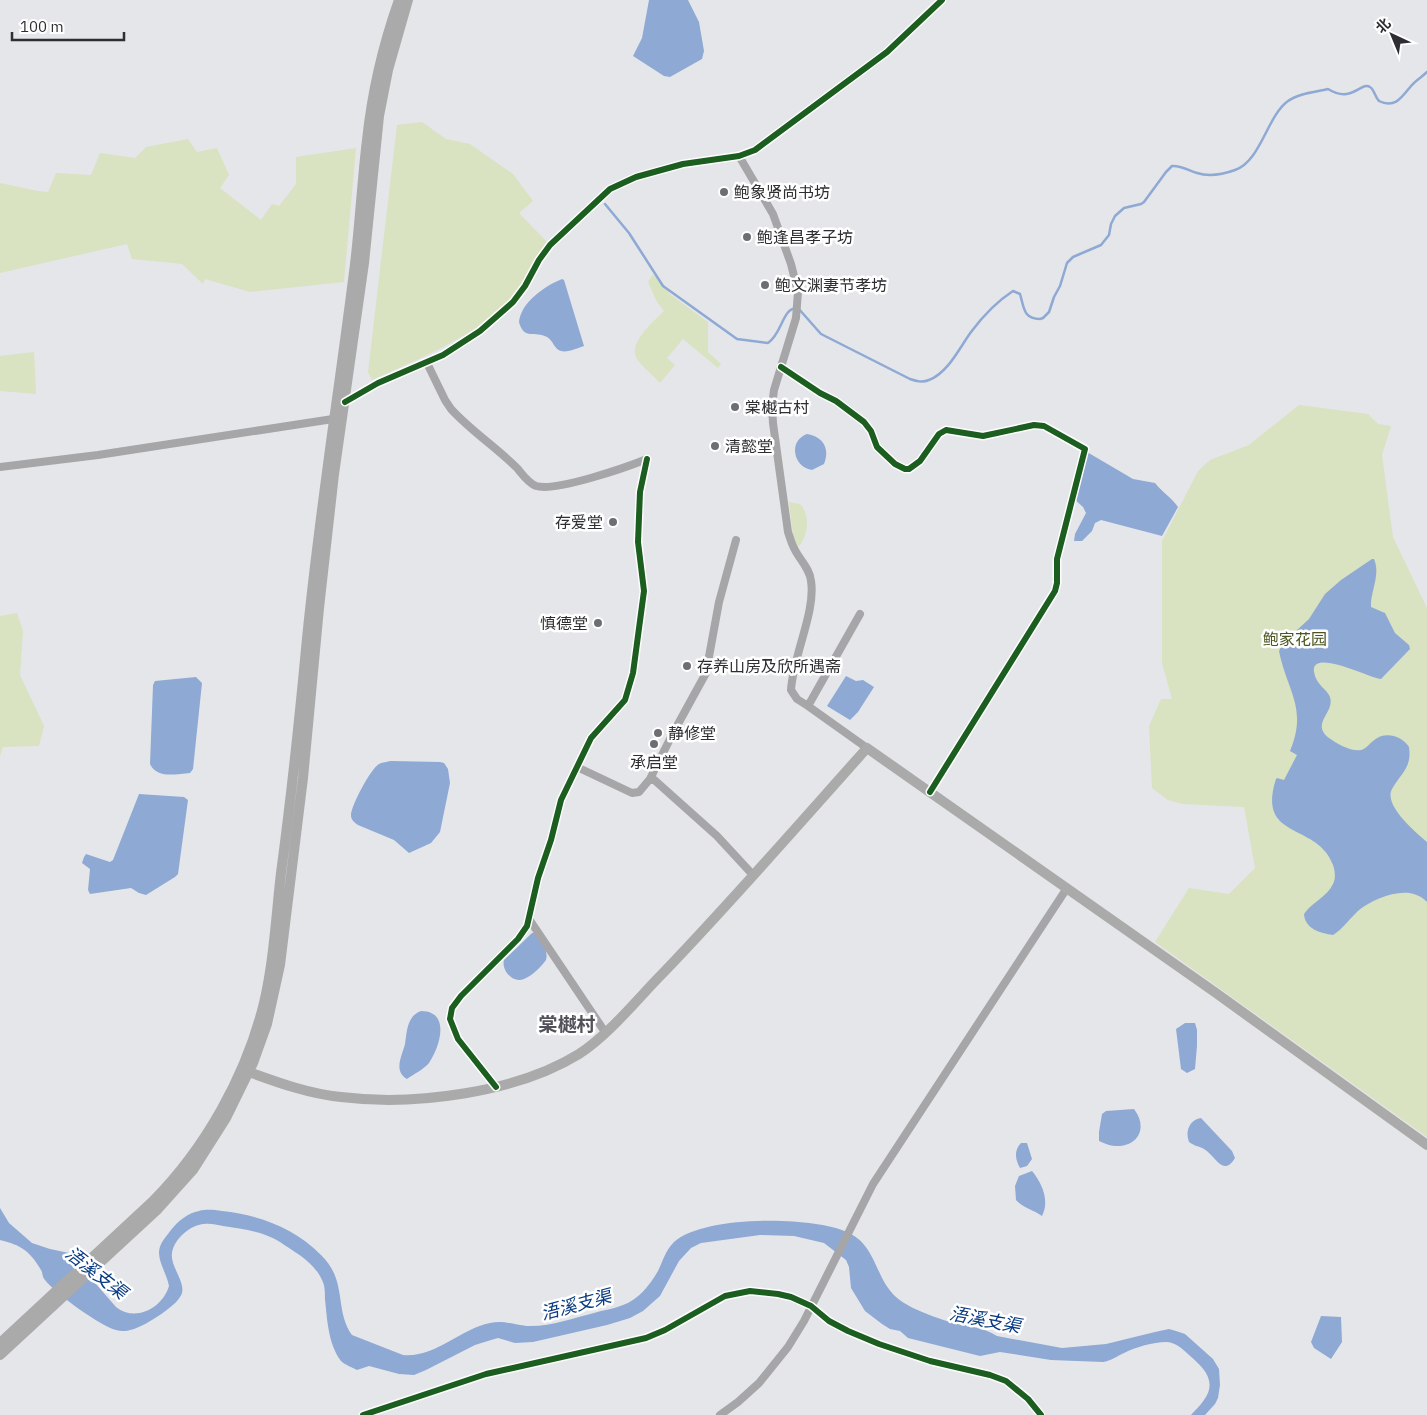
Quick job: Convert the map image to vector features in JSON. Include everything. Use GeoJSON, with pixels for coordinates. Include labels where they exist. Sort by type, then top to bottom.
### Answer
{"type":"FeatureCollection","features":[{"type":"Feature","properties":{"kind":"main road"},"geometry":{"type":"LineString","coordinates":[[97,1260],[164,1190],[198,1148],[237,1078],[258,1022],[271,964],[294,777],[310,607],[333,419],[355,262],[370,114],[380,68],[399,0]]}},
{"type":"Feature","properties":{"kind":"main road"},"geometry":{"type":"LineString","coordinates":[[0,1343],[158,1209],[193,1170],[226,1118],[250,1072],[267,1024],[280,965],[303,778],[320,598],[364,263],[379,116],[388,70],[408,0]]}},
{"type":"Feature","properties":{"kind":"main road"},"geometry":{"type":"LineString","coordinates":[[250,1072],[311,1092],[341,1097],[362,1099],[422,1098],[496,1087],[561,1064],[581,1052],[606,1032],[691,944],[867,748],[1427,1145]]}},
{"type":"Feature","properties":{"kind":"main road"},"geometry":{"type":"LineString","coordinates":[[0,1355],[53,1300]]}},
{"type":"Feature","properties":{"kind":"street"},"geometry":{"type":"LineString","coordinates":[[345,402],[373,385],[427,363],[470,339],[506,310],[525,286],[539,260],[550,245],[610,189],[636,177],[683,164],[739,156],[762,146],[887,52],[942,0]]}},
{"type":"Feature","properties":{"kind":"street"},"geometry":{"type":"LineString","coordinates":[[739,156],[773,214],[785,244],[797,284],[798,309],[773,395],[772,422],[788,532],[794,548],[812,581],[810,608],[792,674],[790,690],[797,699],[867,748]]}},
{"type":"Feature","properties":{"kind":"street"},"geometry":{"type":"LineString","coordinates":[[427,363],[451,409],[533,484],[540,486],[561,485],[631,466],[648,459],[640,492],[638,542],[644,591],[633,673],[625,700],[591,738],[561,800],[551,840],[538,878],[527,926],[518,939],[453,1006],[450,1019],[458,1039],[496,1087]]}},
{"type":"Feature","properties":{"kind":"street"},"geometry":{"type":"LineString","coordinates":[[781,367],[864,422],[871,430],[877,447],[895,464],[905,469],[909,469],[920,460],[939,434],[946,430],[983,436],[1034,424],[1044,426],[1085,449],[1057,559],[1055,592],[930,792]]}},
{"type":"Feature","properties":{"kind":"street"},"geometry":{"type":"LineString","coordinates":[[0,467],[98,455],[333,419]]}},
{"type":"Feature","properties":{"kind":"street"},"geometry":{"type":"LineString","coordinates":[[577,767],[632,793],[637,793],[643,789],[706,674],[718,602],[736,540]]}},
{"type":"Feature","properties":{"kind":"street"},"geometry":{"type":"LineString","coordinates":[[808,706],[860,614]]}},
{"type":"Feature","properties":{"kind":"street"},"geometry":{"type":"LineString","coordinates":[[651,777],[717,836],[753,874]]}},
{"type":"Feature","properties":{"kind":"street"},"geometry":{"type":"LineString","coordinates":[[720,1415],[748,1393],[788,1347],[833,1264],[854,1219],[886,1164],[1067,888]]}},
{"type":"Feature","properties":{"kind":"street"},"geometry":{"type":"LineString","coordinates":[[529,919],[606,1032]]}},
{"type":"Feature","properties":{"kind":"street"},"geometry":{"type":"LineString","coordinates":[[363,1415],[486,1374],[646,1338],[665,1330],[716,1300],[734,1293],[750,1291],[791,1297],[811,1306],[829,1321],[863,1338],[930,1361],[990,1375],[1006,1381],[1028,1399],[1041,1415]]}},
{"type":"Feature","properties":{"kind":"green space"},"geometry":{"type":"Polygon","coordinates":[[[422,122],[446,139],[470,144],[513,174],[533,201],[519,213],[547,242],[512,297],[498,311],[465,335],[428,355],[372,380],[368,372],[397,125],[422,122]]]}},
{"type":"Feature","properties":{"kind":"green space"},"geometry":{"type":"Polygon","coordinates":[[[188,139],[197,152],[217,148],[229,175],[220,188],[261,220],[272,204],[279,206],[296,184],[296,157],[356,148],[344,282],[250,292],[205,279],[203,284],[182,264],[132,259],[127,244],[0,273],[0,183],[48,192],[56,173],[91,175],[100,153],[135,158],[146,147],[188,139]]]}},
{"type":"Feature","properties":{"kind":"green space"},"geometry":{"type":"Polygon","coordinates":[[[653,274],[671,295],[708,322],[708,352],[721,364],[718,368],[683,339],[667,358],[675,365],[660,383],[637,360],[635,351],[639,338],[664,311],[657,302],[648,282],[653,274]]]}},
{"type":"Feature","properties":{"kind":"green space"},"geometry":{"type":"Polygon","coordinates":[[[34,352],[36,394],[0,391],[0,356],[34,352]]]}},
{"type":"Feature","properties":{"kind":"green space","name":"鲍家花园"},"geometry":{"type":"Polygon","coordinates":[[[1299,405],[1368,414],[1378,424],[1391,426],[1382,455],[1393,537],[1427,608],[1427,1137],[1155,942],[1189,888],[1229,894],[1255,868],[1244,807],[1182,804],[1168,800],[1152,788],[1149,726],[1161,699],[1172,699],[1162,663],[1162,541],[1198,471],[1210,460],[1249,445],[1299,405]]]}},
{"type":"Feature","properties":{"kind":"green space"},"geometry":{"type":"Polygon","coordinates":[[[789,502],[800,504],[806,514],[806,532],[798,547],[793,535],[789,502]]]}},
{"type":"Feature","properties":{"kind":"green space"},"geometry":{"type":"Polygon","coordinates":[[[17,613],[23,631],[20,675],[44,726],[39,746],[3,747],[0,756],[0,616],[17,613]]]}},
{"type":"Feature","properties":{"kind":"water"},"geometry":{"type":"Polygon","coordinates":[[[649,0],[688,0],[699,22],[704,51],[702,59],[670,77],[664,76],[633,56],[642,38],[649,0]]]}},
{"type":"Feature","properties":{"kind":"water"},"geometry":{"type":"Polygon","coordinates":[[[562,279],[564,280],[584,346],[566,351],[559,350],[551,340],[543,335],[527,333],[521,328],[519,322],[524,308],[529,301],[541,290],[562,279]]]}},
{"type":"Feature","properties":{"kind":"water"},"geometry":{"type":"Polygon","coordinates":[[[807,434],[818,438],[826,449],[824,464],[812,470],[801,464],[795,454],[797,442],[807,434]]]}},
{"type":"Feature","properties":{"kind":"water"},"geometry":{"type":"Polygon","coordinates":[[[1087,452],[1133,479],[1155,483],[1176,504],[1178,507],[1162,536],[1101,520],[1095,523],[1092,531],[1082,541],[1074,541],[1075,534],[1086,513],[1083,507],[1073,498],[1087,452]]]}},
{"type":"Feature","properties":{"kind":"water"},"geometry":{"type":"Polygon","coordinates":[[[1374,559],[1376,565],[1376,577],[1371,607],[1385,613],[1395,633],[1409,645],[1410,649],[1381,679],[1331,663],[1315,665],[1315,676],[1319,684],[1329,694],[1331,703],[1322,723],[1322,728],[1329,738],[1353,750],[1366,748],[1377,738],[1387,735],[1397,737],[1409,747],[1409,760],[1390,796],[1392,803],[1402,818],[1427,842],[1427,902],[1420,896],[1412,893],[1393,894],[1384,897],[1359,910],[1333,935],[1310,927],[1304,914],[1330,889],[1335,877],[1333,865],[1325,852],[1315,842],[1281,822],[1274,813],[1272,799],[1276,779],[1284,780],[1297,755],[1290,751],[1295,736],[1297,711],[1279,651],[1283,643],[1309,619],[1325,594],[1341,580],[1374,559]]]}},
{"type":"Feature","properties":{"kind":"water"},"geometry":{"type":"Polygon","coordinates":[[[846,676],[856,681],[863,680],[874,687],[858,712],[850,720],[827,706],[846,676]]]}},
{"type":"Feature","properties":{"kind":"water"},"geometry":{"type":"Polygon","coordinates":[[[196,677],[202,683],[193,769],[190,773],[162,774],[153,769],[150,764],[153,685],[155,681],[196,677]]]}},
{"type":"Feature","properties":{"kind":"water"},"geometry":{"type":"Polygon","coordinates":[[[391,761],[440,762],[444,763],[448,769],[450,783],[440,832],[431,843],[409,853],[394,840],[358,825],[351,817],[358,796],[371,772],[379,764],[391,761]]]}},
{"type":"Feature","properties":{"kind":"water"},"geometry":{"type":"Polygon","coordinates":[[[139,794],[184,797],[188,800],[178,874],[146,895],[131,888],[90,894],[88,890],[90,869],[82,863],[84,857],[86,854],[110,862],[113,860],[139,794]]]}},
{"type":"Feature","properties":{"kind":"water"},"geometry":{"type":"Polygon","coordinates":[[[532,933],[543,945],[547,956],[546,960],[530,976],[516,980],[506,972],[504,960],[532,933]]]}},
{"type":"Feature","properties":{"kind":"water"},"geometry":{"type":"Polygon","coordinates":[[[421,1011],[430,1013],[440,1023],[439,1040],[429,1063],[407,1079],[400,1072],[399,1068],[407,1029],[413,1016],[421,1011]]]}},
{"type":"Feature","properties":{"kind":"water"},"geometry":{"type":"Polygon","coordinates":[[[1185,1023],[1195,1023],[1197,1030],[1195,1069],[1187,1073],[1181,1069],[1176,1029],[1185,1023]]]}},
{"type":"Feature","properties":{"kind":"water"},"geometry":{"type":"Polygon","coordinates":[[[1134,1109],[1140,1123],[1139,1135],[1135,1139],[1130,1143],[1115,1146],[1099,1141],[1102,1114],[1106,1111],[1134,1109]]]}},
{"type":"Feature","properties":{"kind":"water"},"geometry":{"type":"Polygon","coordinates":[[[1201,1118],[1232,1151],[1235,1158],[1231,1164],[1223,1166],[1204,1149],[1189,1142],[1189,1127],[1194,1121],[1201,1118]]]}},
{"type":"Feature","properties":{"kind":"water"},"geometry":{"type":"Polygon","coordinates":[[[1021,1143],[1027,1143],[1032,1159],[1027,1166],[1020,1168],[1016,1155],[1021,1143]]]}},
{"type":"Feature","properties":{"kind":"water"},"geometry":{"type":"Polygon","coordinates":[[[1032,1171],[1044,1192],[1045,1204],[1042,1216],[1016,1200],[1015,1186],[1019,1176],[1032,1171]]]}},
{"type":"Feature","properties":{"kind":"water"},"geometry":{"type":"Polygon","coordinates":[[[0,1208],[9,1223],[32,1243],[69,1253],[116,1307],[124,1312],[132,1313],[148,1310],[155,1306],[166,1294],[169,1286],[160,1261],[159,1249],[165,1238],[184,1218],[195,1212],[210,1210],[236,1213],[276,1224],[300,1237],[321,1255],[329,1265],[338,1285],[343,1316],[352,1335],[403,1355],[415,1355],[437,1348],[468,1331],[490,1323],[504,1322],[527,1326],[544,1325],[616,1308],[628,1303],[639,1296],[651,1282],[671,1245],[689,1233],[733,1223],[785,1221],[809,1223],[847,1232],[857,1238],[870,1253],[883,1280],[896,1297],[907,1305],[929,1315],[980,1329],[997,1336],[1062,1348],[1106,1344],[1169,1329],[1185,1334],[1213,1359],[1219,1369],[1220,1385],[1215,1404],[1205,1415],[1191,1415],[1208,1393],[1209,1381],[1204,1370],[1184,1350],[1169,1342],[1145,1345],[1103,1362],[1051,1360],[1000,1352],[980,1356],[908,1338],[900,1331],[890,1329],[882,1324],[865,1311],[851,1288],[849,1267],[846,1260],[824,1243],[794,1236],[760,1235],[701,1243],[691,1248],[679,1261],[660,1296],[643,1311],[630,1318],[533,1342],[515,1343],[498,1338],[475,1345],[414,1375],[399,1374],[369,1366],[357,1370],[341,1361],[333,1347],[324,1287],[319,1274],[304,1258],[267,1235],[211,1224],[199,1225],[188,1230],[179,1238],[172,1253],[173,1263],[180,1278],[182,1288],[180,1298],[169,1309],[139,1327],[120,1331],[89,1316],[50,1286],[43,1278],[41,1270],[29,1253],[14,1244],[0,1240],[0,1208]]]}},
{"type":"Feature","properties":{"kind":"water"},"geometry":{"type":"Polygon","coordinates":[[[1321,1316],[1341,1317],[1342,1342],[1331,1359],[1314,1348],[1311,1342],[1321,1316]]]}},
{"type":"Feature","properties":{"kind":"waterway"},"geometry":{"type":"LineString","coordinates":[[605,204],[629,233],[663,286],[737,339],[768,343],[777,333],[785,316],[793,309],[798,308],[821,334],[910,379],[924,381],[936,377],[948,366],[980,320],[1013,291],[1020,294],[1027,315],[1034,318],[1043,318],[1049,312],[1067,263],[1073,257],[1101,245],[1109,235],[1115,216],[1124,208],[1144,202],[1172,166],[1179,166],[1206,175],[1221,174],[1235,170],[1251,158],[1281,108],[1292,98],[1328,89],[1343,94],[1367,86],[1371,88],[1379,101],[1389,104],[1398,101],[1427,72]]}},
{"type":"Feature","properties":{"kind":"cycle path"},"geometry":{"type":"LineString","coordinates":[[345,402],[378,383],[443,355],[480,331],[513,302],[550,245],[610,189],[636,177],[683,164],[739,156],[755,150],[887,52],[942,0]]}},
{"type":"Feature","properties":{"kind":"cycle path"},"geometry":{"type":"LineString","coordinates":[[781,367],[820,393],[836,401],[864,422],[871,431],[877,447],[895,464],[905,469],[909,469],[920,461],[939,434],[946,430],[983,436],[1034,425],[1044,426],[1085,449],[1057,559],[1055,591],[930,792]]}},
{"type":"Feature","properties":{"kind":"cycle path"},"geometry":{"type":"LineString","coordinates":[[496,1087],[458,1039],[450,1019],[452,1008],[461,996],[518,939],[527,926],[538,878],[551,840],[561,800],[591,738],[625,700],[633,673],[644,591],[638,542],[640,492],[647,459]]}},
{"type":"Feature","properties":{"kind":"cycle path"},"geometry":{"type":"LineString","coordinates":[[363,1415],[486,1374],[646,1338],[665,1330],[725,1296],[750,1291],[791,1297],[811,1306],[829,1321],[879,1344],[930,1361],[990,1375],[1006,1381],[1028,1399],[1041,1415]]}},
{"type":"Feature","properties":{"kind":"place","name":"鲍象贤尚书坊"},"geometry":{"type":"Point","coordinates":[724,192]}},
{"type":"Feature","properties":{"kind":"place","name":"鲍逢昌孝子坊"},"geometry":{"type":"Point","coordinates":[747,237]}},
{"type":"Feature","properties":{"kind":"place","name":"鲍文渊妻节孝坊"},"geometry":{"type":"Point","coordinates":[765,285]}},
{"type":"Feature","properties":{"kind":"place","name":"棠樾古村"},"geometry":{"type":"Point","coordinates":[735,407]}},
{"type":"Feature","properties":{"kind":"place","name":"清懿堂"},"geometry":{"type":"Point","coordinates":[715,446]}},
{"type":"Feature","properties":{"kind":"place","name":"存爱堂"},"geometry":{"type":"Point","coordinates":[613,522]}},
{"type":"Feature","properties":{"kind":"place","name":"慎德堂"},"geometry":{"type":"Point","coordinates":[598,623]}},
{"type":"Feature","properties":{"kind":"place","name":"存养山房及欣所遇斋"},"geometry":{"type":"Point","coordinates":[687,666]}},
{"type":"Feature","properties":{"kind":"place","name":"静修堂"},"geometry":{"type":"Point","coordinates":[658,733]}},
{"type":"Feature","properties":{"kind":"place","name":"承启堂"},"geometry":{"type":"Point","coordinates":[654,744]}},
{"type":"Feature","properties":{"kind":"district","name":"棠樾村"},"geometry":{"type":"Point","coordinates":[567,1024]}},
{"type":"Feature","properties":{"kind":"water label","name":"浯溪支渠"},"geometry":{"type":"Point","coordinates":[96,1273]}},
{"type":"Feature","properties":{"kind":"water label","name":"浯溪支渠"},"geometry":{"type":"Point","coordinates":[576,1305]}},
{"type":"Feature","properties":{"kind":"water label","name":"浯溪支渠"},"geometry":{"type":"Point","coordinates":[985,1320]}}]}
